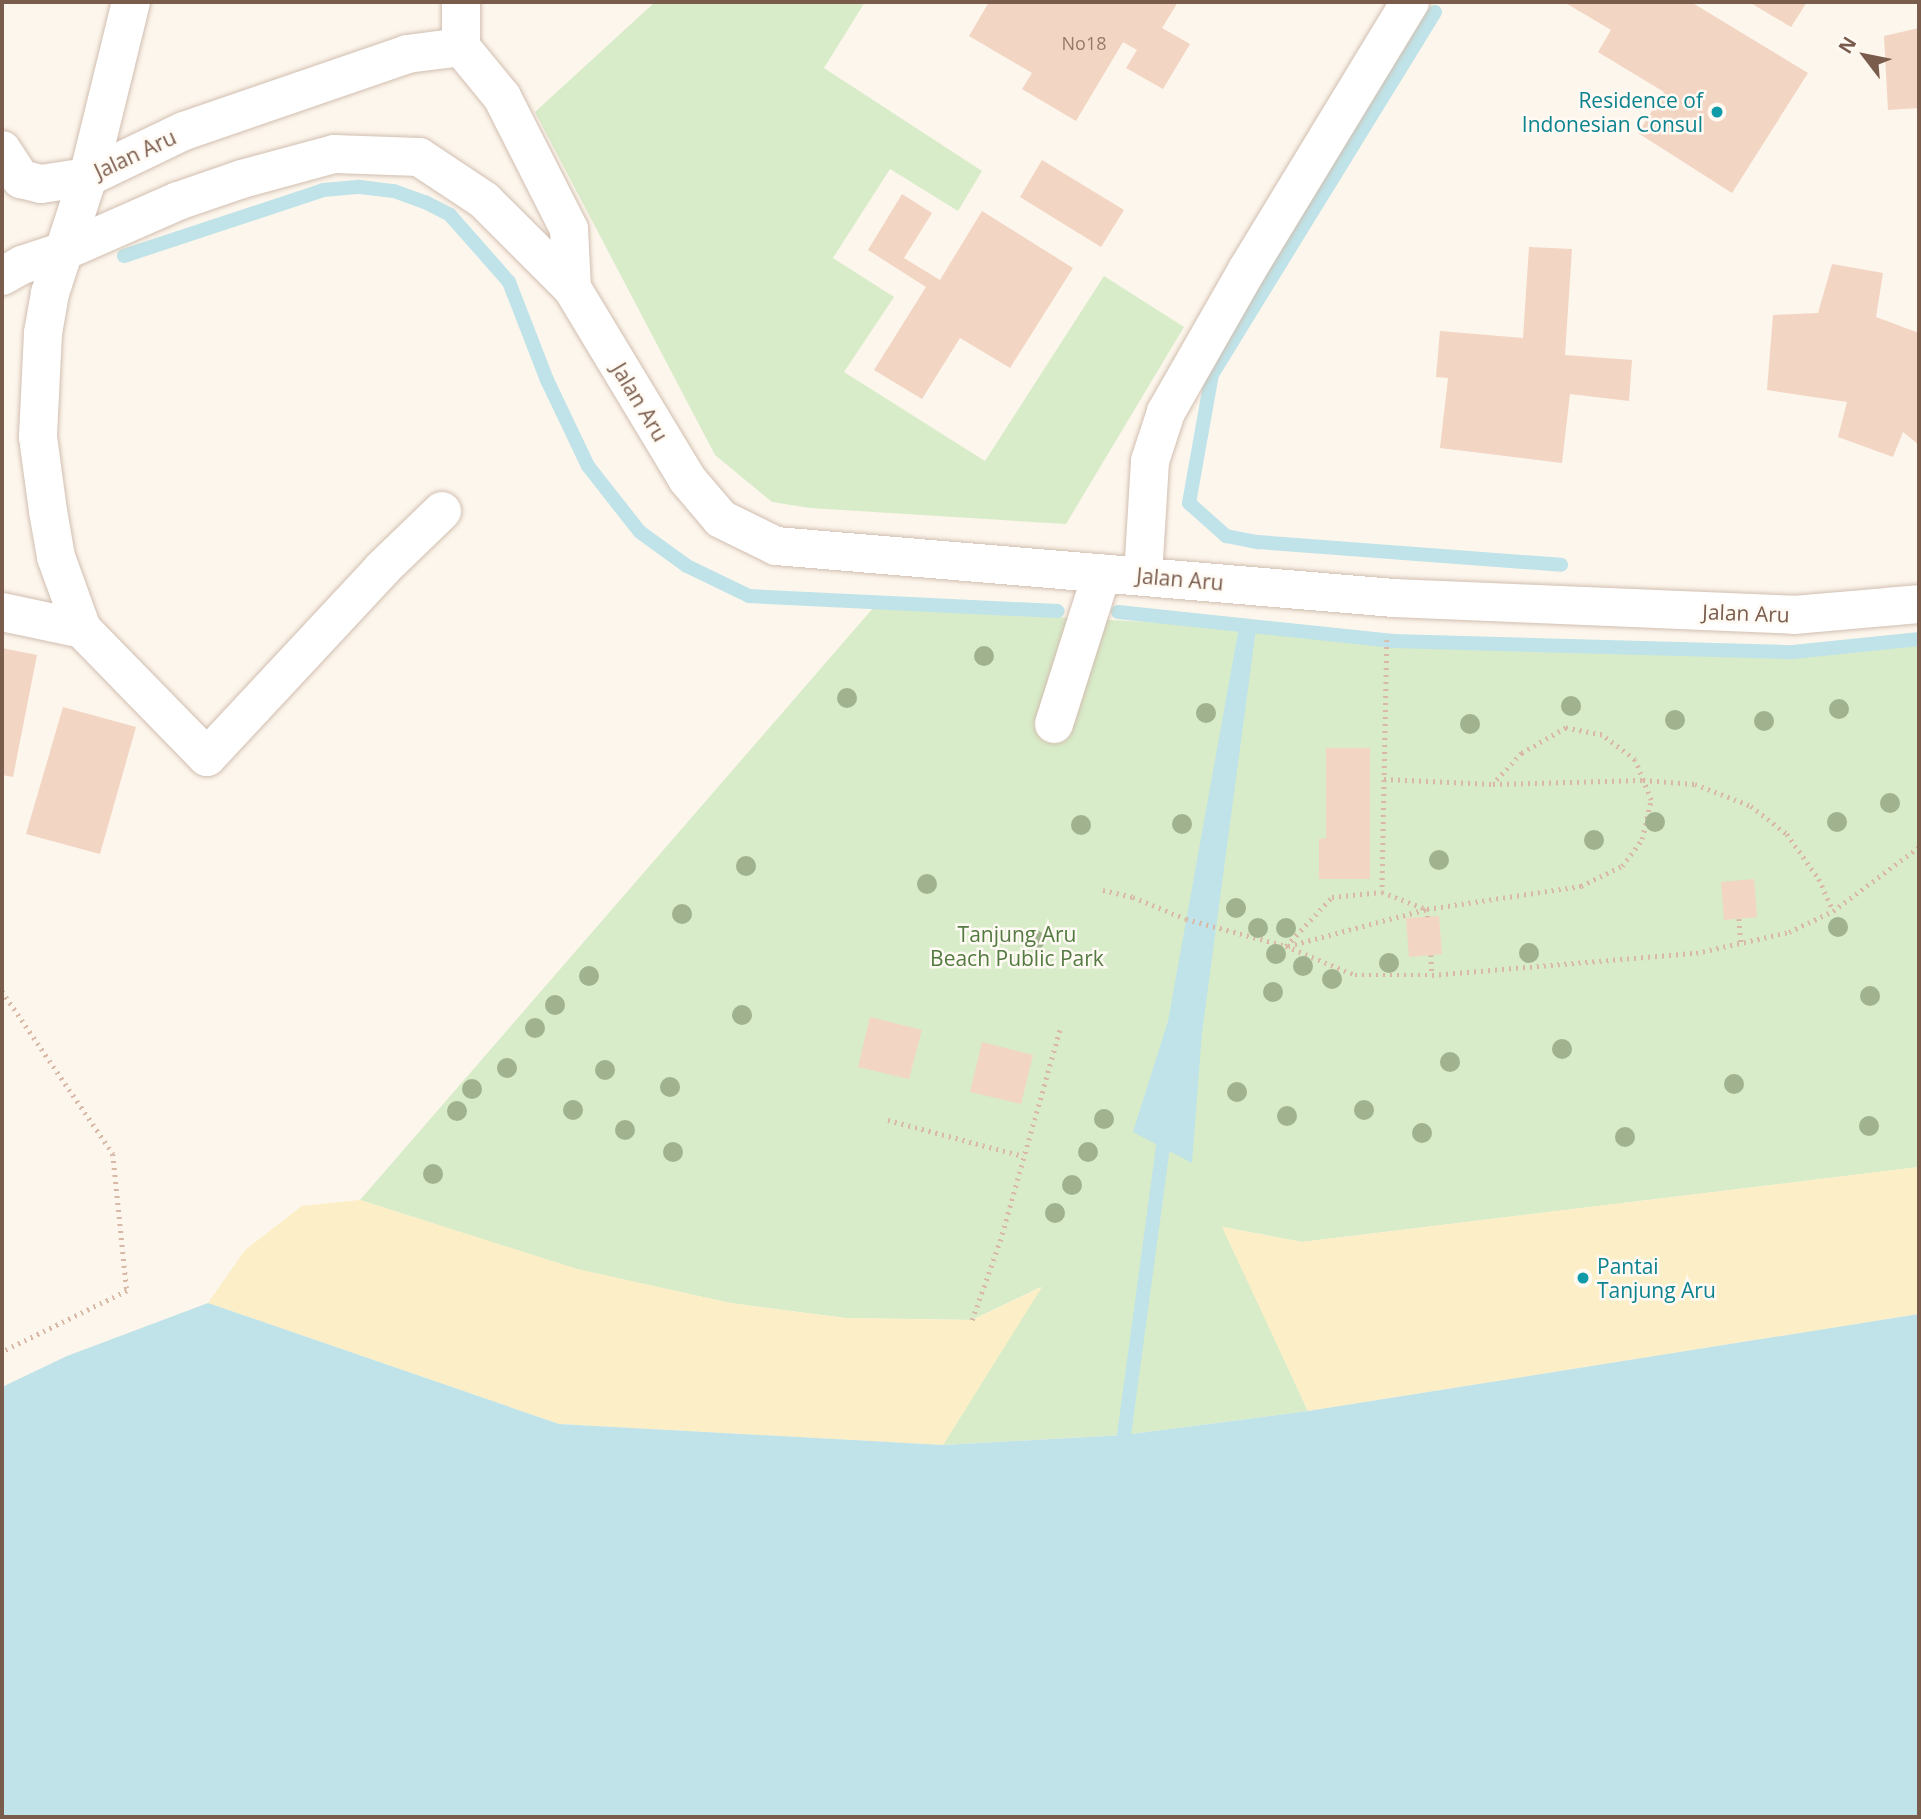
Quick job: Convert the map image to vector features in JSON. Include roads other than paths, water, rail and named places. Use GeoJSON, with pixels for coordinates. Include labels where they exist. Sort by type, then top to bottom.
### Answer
{"type":"FeatureCollection","features":[{"type":"Feature","properties":{"kind":"street"},"geometry":{"type":"LineString","coordinates":[[131,2],[88,177],[50,293],[43,332],[38,437],[56,557],[82,629],[207,757],[383,568],[442,511]]}},
{"type":"Feature","properties":{"kind":"street"},"geometry":{"type":"LineString","coordinates":[[461,2],[461,47]]}},
{"type":"Feature","properties":{"kind":"street"},"geometry":{"type":"LineString","coordinates":[[1143,576],[1150,461],[1166,412],[1247,270],[1409,2]]}},
{"type":"Feature","properties":{"kind":"street","name":"Jalan Aru"},"geometry":{"type":"LineString","coordinates":[[2,150],[21,178],[41,184],[88,177],[184,131],[407,54],[461,47],[502,97],[569,229],[572,288]]}},
{"type":"Feature","properties":{"kind":"street","name":"Jalan Aru"},"geometry":{"type":"LineString","coordinates":[[2,276],[178,201],[242,179],[334,154],[419,158],[484,200],[572,288],[687,479],[721,519],[776,546],[1394,597],[1794,615],[1919,604]]}},
{"type":"Feature","properties":{"kind":"street"},"geometry":{"type":"LineString","coordinates":[[1054,724],[1102,573]]}},
{"type":"Feature","properties":{"kind":"street"},"geometry":{"type":"LineString","coordinates":[[2,612],[82,629]]}},
{"type":"Feature","properties":{"kind":"water"},"geometry":{"type":"Polygon","coordinates":[[[1239,627],[1256,629],[1202,1033],[1192,1163],[1133,1132],[1168,1021],[1239,627]]]}},
{"type":"Feature","properties":{"kind":"water"},"geometry":{"type":"Polygon","coordinates":[[[208,1303],[559,1424],[943,1445],[1124,1435],[1308,1411],[1919,1314],[1919,1817],[2,1817],[2,1387],[67,1356],[208,1303]]]}},
{"type":"Feature","properties":{"kind":"waterway"},"geometry":{"type":"LineString","coordinates":[[1435,12],[1212,374],[1189,503],[1226,536],[1258,542],[1561,565]]}},
{"type":"Feature","properties":{"kind":"waterway"},"geometry":{"type":"LineString","coordinates":[[124,256],[323,190],[360,187],[394,191],[425,202],[450,215],[509,282],[547,380],[588,466],[640,532],[687,566],[749,596],[1058,611]]}},
{"type":"Feature","properties":{"kind":"waterway"},"geometry":{"type":"LineString","coordinates":[[1118,612],[1393,641],[1793,652],[1919,639]]}},
{"type":"Feature","properties":{"kind":"waterway"},"geometry":{"type":"LineString","coordinates":[[1124,1435],[1165,1130]]}},
{"type":"Feature","properties":{"kind":"place","name":"Residence of Indonesian Consul"},"geometry":{"type":"Point","coordinates":[1717,112]}},
{"type":"Feature","properties":{"kind":"place","name":"Pantai Tanjung Aru"},"geometry":{"type":"Point","coordinates":[1583,1278]}},
{"type":"Feature","properties":{"kind":"park label","name":"Tanjung Aru Beach Public Park"},"geometry":{"type":"Point","coordinates":[1017,946]}}]}
